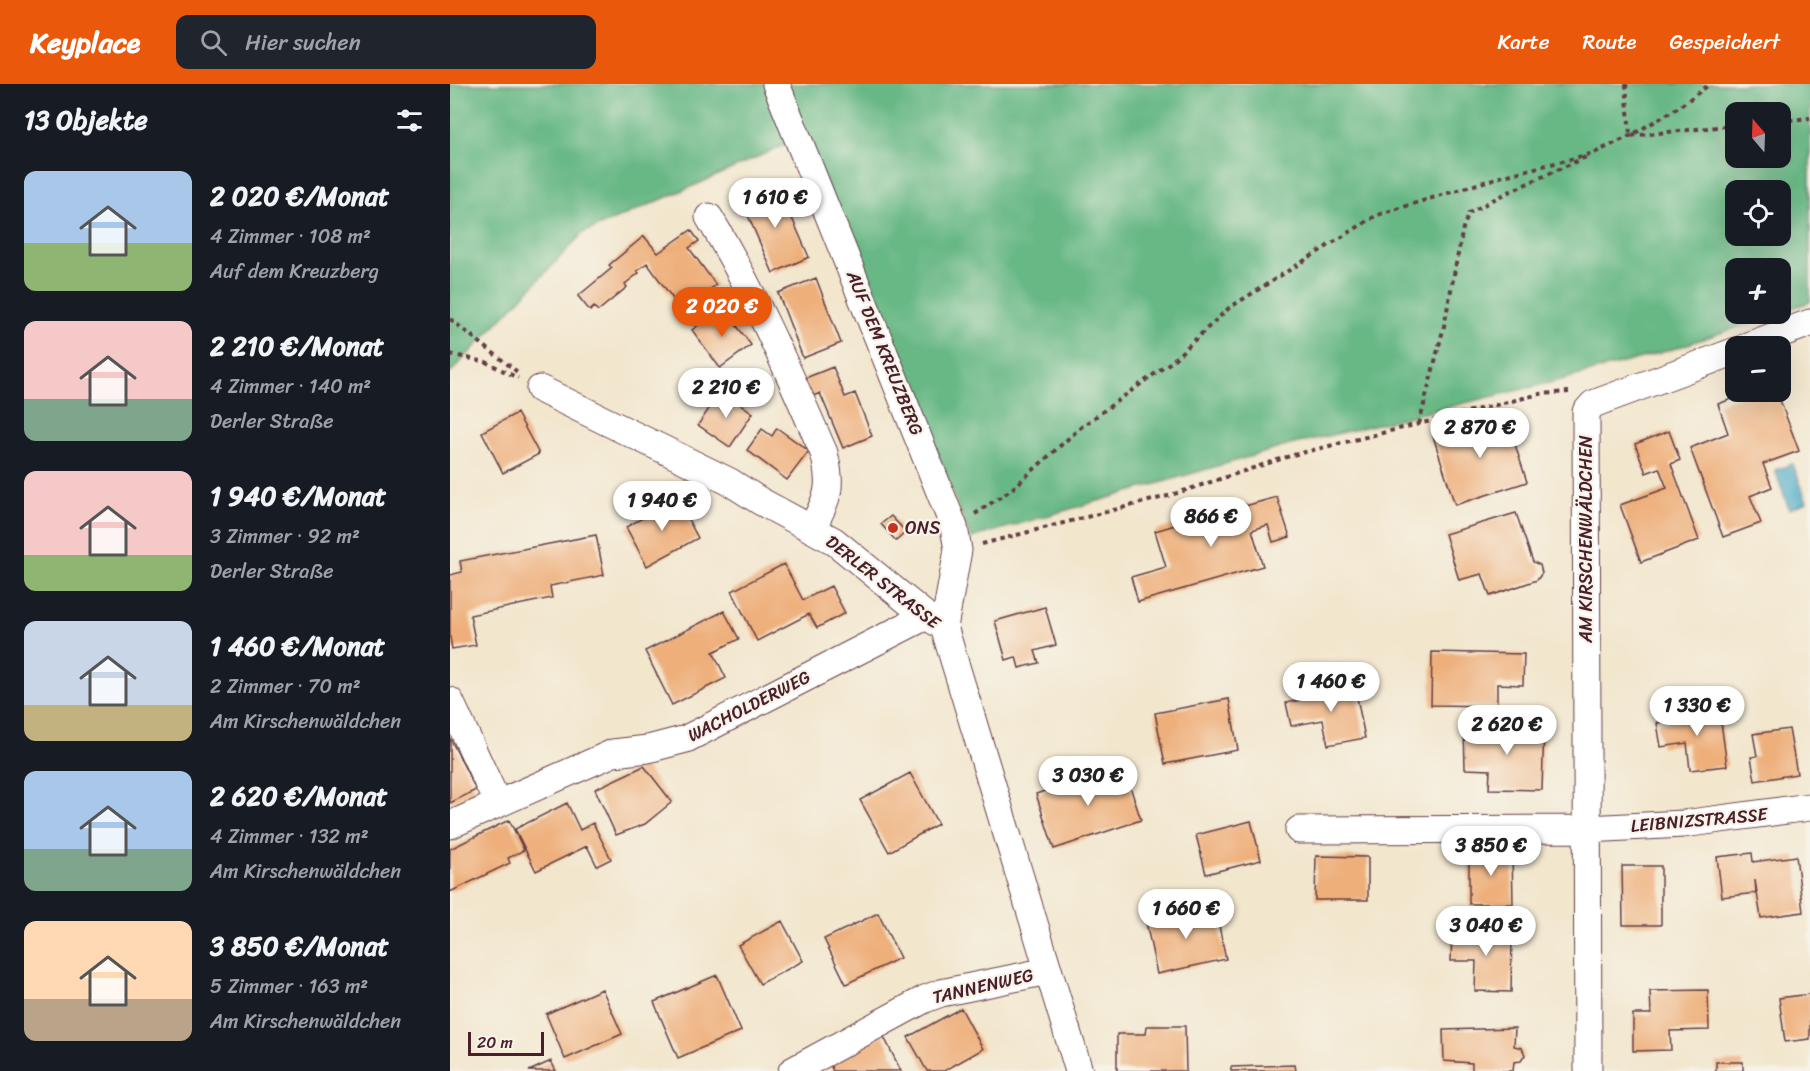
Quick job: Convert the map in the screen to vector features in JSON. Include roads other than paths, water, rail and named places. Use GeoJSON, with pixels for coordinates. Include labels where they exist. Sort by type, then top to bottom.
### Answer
{"type":"FeatureCollection","features":[{"type":"Feature","properties":{"kind":"street","name":"AUF DEM KREUZBERG"},"geometry":{"type":"LineString","coordinates":[[776,84],[956,539],[935,622]]}},
{"type":"Feature","properties":{"kind":"street"},"geometry":{"type":"LineString","coordinates":[[709,217],[773,337],[824,453],[830,488],[812,528]]}},
{"type":"Feature","properties":{"kind":"street"},"geometry":{"type":"LineString","coordinates":[[1774,336],[1810,323]]}},
{"type":"Feature","properties":{"kind":"street","name":"AM KIRSCHENWÄLDCHEN"},"geometry":{"type":"LineString","coordinates":[[1588,1071],[1586,412],[1593,404],[1725,355]]}},
{"type":"Feature","properties":{"kind":"street","name":"DERLER STRASSE"},"geometry":{"type":"LineString","coordinates":[[540,389],[730,482],[760,501],[812,528],[834,541],[935,622],[1078,1071]]}},
{"type":"Feature","properties":{"kind":"street","name":"WACHOLDERWEG"},"geometry":{"type":"LineString","coordinates":[[450,825],[497,802],[613,753],[648,749],[686,739],[935,622]]}},
{"type":"Feature","properties":{"kind":"street"},"geometry":{"type":"LineString","coordinates":[[450,701],[497,802]]}},
{"type":"Feature","properties":{"kind":"street","name":"LEIBNIZSTRASSE"},"geometry":{"type":"LineString","coordinates":[[1588,829],[1695,823],[1810,807]]}},
{"type":"Feature","properties":{"kind":"street"},"geometry":{"type":"LineString","coordinates":[[1299,830],[1588,829]]}},
{"type":"Feature","properties":{"kind":"street","name":"TANNENWEG"},"geometry":{"type":"LineString","coordinates":[[792,1071],[925,999],[941,993],[1048,971]]}},
{"type":"Feature","properties":{"kind":"water"},"geometry":{"type":"Polygon","coordinates":[[[1793,464],[1807,502],[1789,509],[1775,470],[1793,464]]]}},
{"type":"Feature","properties":{"kind":"place","name":"ONS"},"geometry":{"type":"Point","coordinates":[893,528]}}]}
